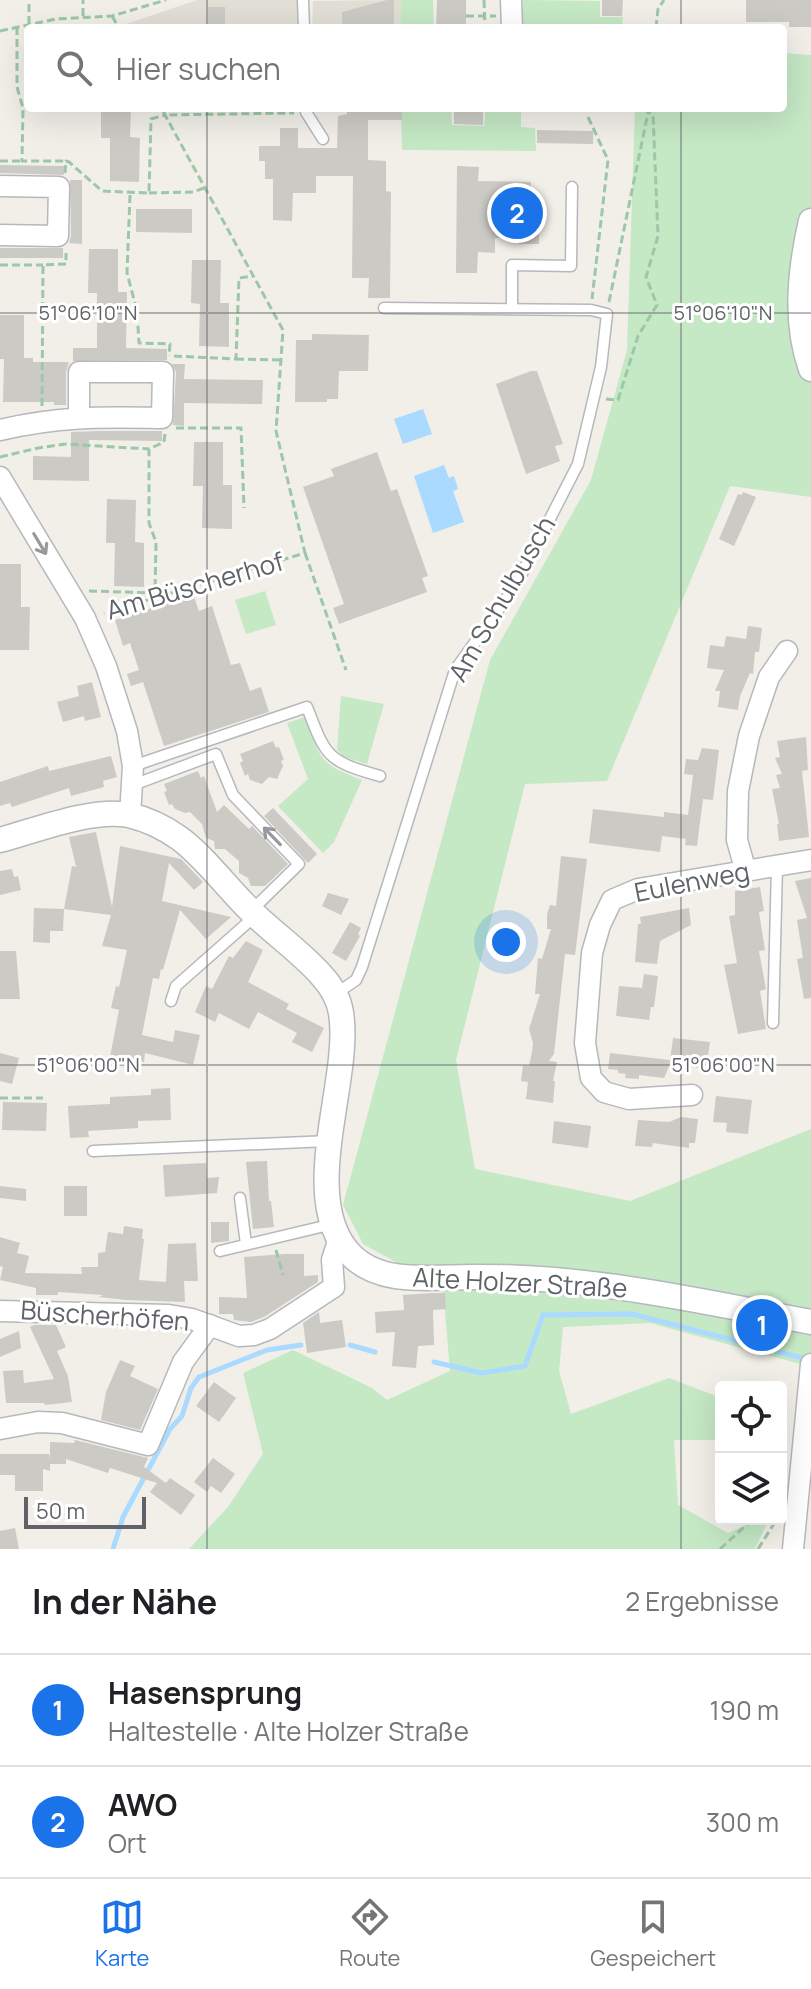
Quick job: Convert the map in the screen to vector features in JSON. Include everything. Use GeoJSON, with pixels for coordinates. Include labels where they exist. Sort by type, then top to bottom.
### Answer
{"type":"FeatureCollection","features":[{"type":"Feature","properties":{"kind":"street"},"geometry":{"type":"LineString","coordinates":[[0,186],[59,187],[58,236],[0,235]]}},
{"type":"Feature","properties":{"kind":"street"},"geometry":{"type":"LineString","coordinates":[[811,221],[799,295],[805,353],[811,369]]}},
{"type":"Feature","properties":{"kind":"street"},"geometry":{"type":"LineString","coordinates":[[0,430],[42,420],[79,417],[162,418],[166,364],[79,372],[79,417]]}},
{"type":"Feature","properties":{"kind":"street","name":"Am Büscherhof"},"geometry":{"type":"LineString","coordinates":[[0,477],[85,618],[106,666],[127,731],[133,776],[130,816]]}},
{"type":"Feature","properties":{"kind":"street"},"geometry":{"type":"LineString","coordinates":[[746,872],[737,840],[738,791],[749,736],[769,677],[787,651]]}},
{"type":"Feature","properties":{"kind":"street"},"geometry":{"type":"LineString","coordinates":[[0,840],[91,816],[130,816],[151,823],[180,838],[253,913],[321,975],[341,1008],[343,1030],[329,1141],[328,1181],[336,1231]]}},
{"type":"Feature","properties":{"kind":"street","name":"Eulenweg"},"geometry":{"type":"LineString","coordinates":[[692,1095],[629,1099],[604,1092],[591,1078],[585,1043],[592,953],[600,925],[612,900],[638,889],[811,860]]}},
{"type":"Feature","properties":{"kind":"street","name":"Alte Holzer Straße"},"geometry":{"type":"LineString","coordinates":[[336,1231],[350,1254],[366,1266],[385,1274],[406,1278],[495,1276],[635,1288],[811,1322]]}},
{"type":"Feature","properties":{"kind":"street","name":"Büscherhöfen"},"geometry":{"type":"LineString","coordinates":[[0,1311],[169,1315],[239,1336],[254,1335],[270,1329],[334,1287],[332,1260],[336,1231]]}},
{"type":"Feature","properties":{"kind":"street","name":"Büscherhöfen"},"geometry":{"type":"LineString","coordinates":[[0,1429],[38,1422],[62,1423],[148,1445],[183,1362],[210,1325]]}},
{"type":"Feature","properties":{"kind":"street"},"geometry":{"type":"LineString","coordinates":[[797,1539],[810,1370]]}},
{"type":"Feature","properties":{"kind":"lane"},"geometry":{"type":"LineString","coordinates":[[303,0],[304,24]]}},
{"type":"Feature","properties":{"kind":"lane"},"geometry":{"type":"LineString","coordinates":[[307,112],[323,139]]}},
{"type":"Feature","properties":{"kind":"lane"},"geometry":{"type":"LineString","coordinates":[[512,309],[512,265],[571,266],[572,187]]}},
{"type":"Feature","properties":{"kind":"lane"},"geometry":{"type":"LineString","coordinates":[[384,308],[591,310],[607,314]]}},
{"type":"Feature","properties":{"kind":"lane","name":"Am Schulbusch"},"geometry":{"type":"LineString","coordinates":[[335,995],[356,980],[362,967],[455,670],[516,585],[578,464],[595,398],[607,314]]}},
{"type":"Feature","properties":{"kind":"lane"},"geometry":{"type":"LineString","coordinates":[[133,776],[307,707],[320,740],[333,759],[344,766],[380,776]]}},
{"type":"Feature","properties":{"kind":"lane"},"geometry":{"type":"LineString","coordinates":[[133,776],[216,754],[233,795],[299,864],[176,986],[171,1001]]}},
{"type":"Feature","properties":{"kind":"lane","name":"Eulenweg"},"geometry":{"type":"LineString","coordinates":[[773,1023],[777,866]]}},
{"type":"Feature","properties":{"kind":"lane"},"geometry":{"type":"LineString","coordinates":[[93,1151],[329,1141]]}},
{"type":"Feature","properties":{"kind":"lane"},"geometry":{"type":"LineString","coordinates":[[240,1198],[246,1244]]}},
{"type":"Feature","properties":{"kind":"lane"},"geometry":{"type":"LineString","coordinates":[[220,1251],[273,1238],[336,1231]]}},
{"type":"Feature","properties":{"kind":"path"},"geometry":{"type":"LineString","coordinates":[[29,0],[29,24],[112,16],[166,0]]}},
{"type":"Feature","properties":{"kind":"path"},"geometry":{"type":"LineString","coordinates":[[83,0],[83,17]]}},
{"type":"Feature","properties":{"kind":"path"},"geometry":{"type":"LineString","coordinates":[[484,0],[485,24]]}},
{"type":"Feature","properties":{"kind":"path"},"geometry":{"type":"LineString","coordinates":[[656,24],[658,9],[664,0]]}},
{"type":"Feature","properties":{"kind":"path"},"geometry":{"type":"LineString","coordinates":[[466,16],[512,15]]}},
{"type":"Feature","properties":{"kind":"path"},"geometry":{"type":"LineString","coordinates":[[112,16],[117,24]]}},
{"type":"Feature","properties":{"kind":"path"},"geometry":{"type":"LineString","coordinates":[[0,31],[24,25]]}},
{"type":"Feature","properties":{"kind":"path"},"geometry":{"type":"LineString","coordinates":[[17,27],[17,87],[23,108],[22,161]]}},
{"type":"Feature","properties":{"kind":"path","name":"Am Büscherhof"},"geometry":{"type":"LineString","coordinates":[[85,618],[305,553],[276,431],[283,330],[164,112]]}},
{"type":"Feature","properties":{"kind":"path"},"geometry":{"type":"LineString","coordinates":[[149,193],[151,119],[165,115],[250,112]]}},
{"type":"Feature","properties":{"kind":"path"},"geometry":{"type":"LineString","coordinates":[[607,314],[648,112]]}},
{"type":"Feature","properties":{"kind":"path"},"geometry":{"type":"LineString","coordinates":[[595,398],[618,400],[638,336],[657,305],[646,277],[658,236],[653,115],[650,112]]}},
{"type":"Feature","properties":{"kind":"path"},"geometry":{"type":"LineString","coordinates":[[588,117],[608,160],[591,310]]}},
{"type":"Feature","properties":{"kind":"path"},"geometry":{"type":"LineString","coordinates":[[0,161],[66,161],[102,191],[193,192],[205,187]]}},
{"type":"Feature","properties":{"kind":"path"},"geometry":{"type":"LineString","coordinates":[[59,187],[65,181],[66,161]]}},
{"type":"Feature","properties":{"kind":"path"},"geometry":{"type":"LineString","coordinates":[[130,193],[127,273],[137,311],[139,343],[170,344],[166,364],[236,359],[281,360]]}},
{"type":"Feature","properties":{"kind":"path"},"geometry":{"type":"LineString","coordinates":[[0,265],[66,264],[66,244],[58,236]]}},
{"type":"Feature","properties":{"kind":"path"},"geometry":{"type":"LineString","coordinates":[[42,420],[43,265]]}},
{"type":"Feature","properties":{"kind":"path"},"geometry":{"type":"LineString","coordinates":[[236,359],[239,278],[254,276]]}},
{"type":"Feature","properties":{"kind":"path"},"geometry":{"type":"LineString","coordinates":[[0,457],[66,444],[149,449],[164,442],[165,428],[241,428],[244,508]]}},
{"type":"Feature","properties":{"kind":"path"},"geometry":{"type":"LineString","coordinates":[[69,591],[155,593],[156,542],[149,523],[149,449]]}},
{"type":"Feature","properties":{"kind":"path"},"geometry":{"type":"LineString","coordinates":[[305,553],[346,670]]}},
{"type":"Feature","properties":{"kind":"path"},"geometry":{"type":"LineString","coordinates":[[0,1098],[43,1098]]}},
{"type":"Feature","properties":{"kind":"path"},"geometry":{"type":"LineString","coordinates":[[273,1238],[283,1275]]}},
{"type":"Feature","properties":{"kind":"path"},"geometry":{"type":"LineString","coordinates":[[720,1549],[746,1525]]}},
{"type":"Feature","properties":{"kind":"path"},"geometry":{"type":"LineString","coordinates":[[758,1549],[773,1525]]}},
{"type":"Feature","properties":{"kind":"shaded area"},"geometry":{"type":"Polygon","coordinates":[[[197,0],[298,0],[298,24],[126,24],[197,0]]]}},
{"type":"Feature","properties":{"kind":"shaded area"},"geometry":{"type":"Polygon","coordinates":[[[401,0],[401,24],[312,24],[313,1],[401,0]]]}},
{"type":"Feature","properties":{"kind":"green space"},"geometry":{"type":"Polygon","coordinates":[[[401,0],[433,0],[434,24],[401,24],[401,0]]]}},
{"type":"Feature","properties":{"kind":"green space"},"geometry":{"type":"Polygon","coordinates":[[[523,0],[600,1],[600,17],[623,17],[622,24],[523,24],[523,0]]]}},
{"type":"Feature","properties":{"kind":"green space"},"geometry":{"type":"Polygon","coordinates":[[[787,53],[811,55],[811,497],[730,486],[607,781],[525,784],[456,1060],[475,1169],[630,1201],[811,1129],[811,1367],[650,1323],[563,1327],[559,1371],[571,1414],[669,1378],[715,1396],[715,1440],[674,1440],[678,1505],[728,1533],[746,1525],[766,1525],[755,1549],[189,1549],[228,1507],[263,1454],[243,1373],[293,1350],[372,1388],[387,1400],[450,1371],[443,1288],[363,1244],[343,1205],[490,660],[591,480],[627,350],[635,112],[787,112],[787,53]]]}},
{"type":"Feature","properties":{"kind":"green space"},"geometry":{"type":"Polygon","coordinates":[[[401,112],[451,112],[452,125],[484,126],[486,112],[521,112],[521,127],[535,128],[536,151],[402,150],[401,112]]]}},
{"type":"Feature","properties":{"kind":"green space"},"geometry":{"type":"Polygon","coordinates":[[[265,591],[276,625],[246,634],[235,600],[265,591]]]}},
{"type":"Feature","properties":{"kind":"green space"},"geometry":{"type":"Polygon","coordinates":[[[341,696],[384,704],[367,764],[344,757],[337,750],[341,696]]]}},
{"type":"Feature","properties":{"kind":"green space"},"geometry":{"type":"Polygon","coordinates":[[[305,717],[323,758],[336,769],[362,780],[334,842],[323,853],[278,806],[308,779],[287,723],[305,717]]]}},
{"type":"Feature","properties":{"kind":"water"},"geometry":{"type":"Polygon","coordinates":[[[423,409],[432,434],[403,444],[394,419],[423,409]]]}},
{"type":"Feature","properties":{"kind":"water"},"geometry":{"type":"Polygon","coordinates":[[[444,465],[449,478],[454,476],[458,489],[453,491],[464,522],[433,533],[414,476],[444,465]]]}},
{"type":"Feature","properties":{"kind":"building"},"geometry":{"type":"Polygon","coordinates":[[[394,0],[394,24],[342,24],[342,12],[394,0]]]}},
{"type":"Feature","properties":{"kind":"building"},"geometry":{"type":"Polygon","coordinates":[[[437,0],[466,0],[466,24],[436,24],[437,0]]]}},
{"type":"Feature","properties":{"kind":"building"},"geometry":{"type":"Polygon","coordinates":[[[602,0],[623,0],[622,16],[602,16],[602,0]]]}},
{"type":"Feature","properties":{"kind":"building"},"geometry":{"type":"Polygon","coordinates":[[[746,0],[811,0],[811,27],[789,27],[789,22],[746,22],[746,0]]]}},
{"type":"Feature","properties":{"kind":"building"},"geometry":{"type":"Polygon","coordinates":[[[208,7],[225,7],[225,24],[208,24],[208,7]]]}},
{"type":"Feature","properties":{"kind":"building"},"geometry":{"type":"Polygon","coordinates":[[[101,112],[131,112],[130,137],[140,138],[139,182],[110,181],[110,138],[101,138],[101,112]]]}},
{"type":"Feature","properties":{"kind":"building"},"geometry":{"type":"Polygon","coordinates":[[[402,112],[402,120],[368,120],[368,160],[386,161],[386,191],[391,192],[390,298],[368,298],[369,278],[352,278],[353,176],[316,176],[316,193],[293,193],[292,221],[273,220],[273,179],[265,179],[265,161],[259,161],[259,146],[280,146],[280,128],[298,128],[298,148],[337,148],[338,116],[402,112]]]}},
{"type":"Feature","properties":{"kind":"building"},"geometry":{"type":"Polygon","coordinates":[[[454,112],[483,112],[483,125],[454,124],[454,112]]]}},
{"type":"Feature","properties":{"kind":"building"},"geometry":{"type":"Polygon","coordinates":[[[537,130],[593,131],[593,144],[537,143],[537,130]]]}},
{"type":"Feature","properties":{"kind":"building"},"geometry":{"type":"Polygon","coordinates":[[[0,165],[64,166],[64,175],[0,173],[0,165]]]}},
{"type":"Feature","properties":{"kind":"building"},"geometry":{"type":"Polygon","coordinates":[[[457,166],[479,167],[478,181],[531,182],[531,221],[539,221],[539,244],[519,244],[519,238],[495,238],[495,253],[478,252],[477,273],[456,273],[457,166]]]}},
{"type":"Feature","properties":{"kind":"building"},"geometry":{"type":"Polygon","coordinates":[[[70,180],[82,180],[82,244],[69,243],[70,180]]]}},
{"type":"Feature","properties":{"kind":"building"},"geometry":{"type":"Polygon","coordinates":[[[136,209],[192,209],[192,233],[136,232],[136,209]]]}},
{"type":"Feature","properties":{"kind":"building"},"geometry":{"type":"Polygon","coordinates":[[[0,248],[63,248],[63,258],[0,258],[0,248]]]}},
{"type":"Feature","properties":{"kind":"building"},"geometry":{"type":"Polygon","coordinates":[[[89,249],[118,249],[118,292],[127,292],[126,348],[167,349],[167,360],[73,361],[73,348],[97,348],[97,293],[88,293],[89,249]]]}},
{"type":"Feature","properties":{"kind":"building"},"geometry":{"type":"Polygon","coordinates":[[[192,260],[221,260],[220,303],[229,303],[229,347],[199,346],[200,304],[191,303],[192,260]]]}},
{"type":"Feature","properties":{"kind":"building"},"geometry":{"type":"Polygon","coordinates":[[[0,315],[24,315],[24,358],[33,358],[33,362],[69,362],[66,405],[54,405],[54,402],[3,402],[4,359],[0,359],[0,315]]]}},
{"type":"Feature","properties":{"kind":"building"},"geometry":{"type":"Polygon","coordinates":[[[312,334],[369,335],[368,371],[339,371],[338,399],[295,402],[296,340],[312,340],[312,334]]]}},
{"type":"Feature","properties":{"kind":"building"},"geometry":{"type":"Polygon","coordinates":[[[172,364],[185,364],[184,379],[263,380],[262,404],[184,403],[184,426],[173,425],[176,372],[172,364]]]}},
{"type":"Feature","properties":{"kind":"building"},"geometry":{"type":"Polygon","coordinates":[[[537,371],[563,444],[555,446],[560,461],[526,474],[496,384],[537,371]]]}},
{"type":"Feature","properties":{"kind":"building"},"geometry":{"type":"Polygon","coordinates":[[[162,431],[162,441],[89,440],[89,481],[33,480],[33,456],[71,457],[71,432],[162,431]]]}},
{"type":"Feature","properties":{"kind":"building"},"geometry":{"type":"Polygon","coordinates":[[[194,442],[223,442],[223,485],[232,485],[232,529],[202,528],[203,486],[193,486],[194,442]]]}},
{"type":"Feature","properties":{"kind":"building"},"geometry":{"type":"Polygon","coordinates":[[[377,452],[391,491],[397,489],[428,576],[422,578],[427,592],[339,624],[333,608],[344,604],[303,487],[334,476],[331,469],[377,452]]]}},
{"type":"Feature","properties":{"kind":"building"},"geometry":{"type":"Polygon","coordinates":[[[743,492],[756,497],[734,546],[719,539],[738,494],[742,495],[743,492]]]}},
{"type":"Feature","properties":{"kind":"building"},"geometry":{"type":"Polygon","coordinates":[[[107,499],[136,500],[135,542],[144,543],[144,587],[114,586],[115,543],[106,543],[107,499]]]}},
{"type":"Feature","properties":{"kind":"building"},"geometry":{"type":"Polygon","coordinates":[[[0,564],[21,564],[21,607],[30,607],[29,650],[0,650],[0,564]]]}},
{"type":"Feature","properties":{"kind":"building"},"geometry":{"type":"Polygon","coordinates":[[[193,594],[199,611],[212,606],[231,665],[240,663],[250,691],[261,687],[269,712],[164,746],[143,682],[131,686],[127,674],[139,670],[130,643],[123,646],[115,620],[193,594]]]}},
{"type":"Feature","properties":{"kind":"building"},"geometry":{"type":"Polygon","coordinates":[[[748,626],[762,628],[753,674],[750,673],[740,696],[738,710],[718,707],[720,691],[715,691],[724,670],[707,668],[710,645],[724,647],[726,636],[746,639],[748,626]]]}},
{"type":"Feature","properties":{"kind":"building"},"geometry":{"type":"Polygon","coordinates":[[[92,682],[101,717],[85,721],[84,716],[63,722],[57,702],[79,696],[77,686],[92,682]]]}},
{"type":"Feature","properties":{"kind":"building"},"geometry":{"type":"Polygon","coordinates":[[[806,737],[808,770],[802,771],[809,837],[779,841],[772,789],[780,788],[776,775],[782,774],[775,758],[780,757],[777,741],[806,737]]]}},
{"type":"Feature","properties":{"kind":"building"},"geometry":{"type":"Polygon","coordinates":[[[273,741],[284,760],[281,761],[283,766],[277,779],[269,777],[262,784],[250,780],[240,763],[243,761],[240,754],[273,741]]]}},
{"type":"Feature","properties":{"kind":"building"},"geometry":{"type":"Polygon","coordinates":[[[702,748],[719,750],[713,800],[703,799],[697,846],[685,845],[686,839],[662,836],[660,852],[589,843],[593,809],[664,817],[664,812],[688,815],[693,775],[684,774],[686,759],[698,760],[702,748]]]}},
{"type":"Feature","properties":{"kind":"building"},"geometry":{"type":"Polygon","coordinates":[[[111,756],[117,777],[103,781],[104,787],[71,796],[69,788],[12,807],[10,803],[0,806],[0,782],[48,766],[49,771],[111,756]]]}},
{"type":"Feature","properties":{"kind":"building"},"geometry":{"type":"Polygon","coordinates":[[[198,771],[201,778],[204,776],[217,812],[224,805],[249,829],[252,826],[288,864],[265,886],[251,886],[248,878],[239,873],[239,861],[225,849],[215,849],[214,841],[206,838],[202,824],[190,812],[185,813],[169,805],[164,784],[198,771]]]}},
{"type":"Feature","properties":{"kind":"building"},"geometry":{"type":"Polygon","coordinates":[[[273,808],[317,854],[308,863],[264,816],[273,808]]]}},
{"type":"Feature","properties":{"kind":"building"},"geometry":{"type":"Polygon","coordinates":[[[96,832],[112,907],[120,846],[181,859],[203,882],[194,890],[169,863],[162,901],[231,917],[206,939],[180,910],[163,970],[159,979],[153,978],[142,1035],[173,1042],[175,1030],[200,1035],[193,1065],[145,1053],[144,1062],[110,1057],[119,1010],[111,1008],[127,950],[102,946],[111,915],[64,909],[72,866],[76,867],[69,837],[96,832]]]}},
{"type":"Feature","properties":{"kind":"building"},"geometry":{"type":"Polygon","coordinates":[[[561,856],[587,859],[575,955],[565,954],[554,1054],[549,1061],[557,1062],[553,1103],[526,1099],[528,1082],[521,1081],[523,1065],[529,1066],[532,1052],[529,1029],[540,994],[535,994],[538,958],[542,959],[551,929],[547,929],[547,914],[550,905],[556,906],[561,856]]]}},
{"type":"Feature","properties":{"kind":"building"},"geometry":{"type":"Polygon","coordinates":[[[12,869],[14,877],[18,876],[21,890],[0,895],[0,871],[12,869]]]}},
{"type":"Feature","properties":{"kind":"building"},"geometry":{"type":"Polygon","coordinates":[[[811,878],[811,998],[804,999],[797,959],[803,958],[797,920],[807,918],[795,881],[811,878]]]}},
{"type":"Feature","properties":{"kind":"building"},"geometry":{"type":"Polygon","coordinates":[[[760,887],[764,911],[759,912],[765,950],[759,951],[766,989],[760,991],[766,1029],[738,1034],[724,965],[737,963],[729,916],[735,915],[735,891],[760,887]]]}},
{"type":"Feature","properties":{"kind":"building"},"geometry":{"type":"Polygon","coordinates":[[[328,893],[349,899],[341,915],[322,906],[328,893]]]}},
{"type":"Feature","properties":{"kind":"building"},"geometry":{"type":"Polygon","coordinates":[[[34,908],[64,909],[63,931],[50,931],[50,943],[33,942],[34,908]]]}},
{"type":"Feature","properties":{"kind":"building"},"geometry":{"type":"Polygon","coordinates":[[[689,908],[691,925],[660,941],[657,964],[635,962],[640,917],[689,908]]]}},
{"type":"Feature","properties":{"kind":"building"},"geometry":{"type":"Polygon","coordinates":[[[350,922],[361,928],[360,936],[346,961],[332,953],[350,922]]]}},
{"type":"Feature","properties":{"kind":"building"},"geometry":{"type":"Polygon","coordinates":[[[246,941],[263,950],[248,982],[289,1004],[286,1009],[324,1028],[312,1052],[292,1042],[297,1033],[258,1012],[249,1029],[219,1013],[215,1022],[195,1012],[206,986],[212,989],[229,956],[233,958],[246,941]]]}},
{"type":"Feature","properties":{"kind":"building"},"geometry":{"type":"Polygon","coordinates":[[[0,951],[16,951],[20,999],[0,999],[0,951]]]}},
{"type":"Feature","properties":{"kind":"building"},"geometry":{"type":"Polygon","coordinates":[[[644,974],[658,976],[649,1020],[616,1016],[619,986],[642,988],[644,974]]]}},
{"type":"Feature","properties":{"kind":"building"},"geometry":{"type":"Polygon","coordinates":[[[673,1038],[710,1042],[706,1069],[670,1064],[664,1078],[639,1075],[639,1079],[625,1078],[626,1074],[608,1069],[610,1053],[670,1060],[673,1038]]]}},
{"type":"Feature","properties":{"kind":"building"},"geometry":{"type":"Polygon","coordinates":[[[0,1053],[19,1058],[12,1084],[0,1081],[0,1053]]]}},
{"type":"Feature","properties":{"kind":"building"},"geometry":{"type":"Polygon","coordinates":[[[170,1088],[171,1120],[138,1121],[138,1128],[88,1131],[89,1137],[70,1138],[68,1106],[110,1104],[110,1097],[151,1095],[151,1089],[170,1088]]]}},
{"type":"Feature","properties":{"kind":"building"},"geometry":{"type":"Polygon","coordinates":[[[716,1096],[752,1100],[748,1134],[726,1132],[727,1123],[713,1122],[716,1096]]]}},
{"type":"Feature","properties":{"kind":"building"},"geometry":{"type":"Polygon","coordinates":[[[3,1102],[47,1103],[46,1131],[2,1130],[3,1102]]]}},
{"type":"Feature","properties":{"kind":"building"},"geometry":{"type":"Polygon","coordinates":[[[681,1117],[698,1119],[695,1143],[689,1143],[689,1148],[653,1143],[652,1147],[635,1146],[638,1120],[669,1122],[681,1117]]]}},
{"type":"Feature","properties":{"kind":"building"},"geometry":{"type":"Polygon","coordinates":[[[554,1121],[591,1126],[588,1148],[552,1143],[554,1121]]]}},
{"type":"Feature","properties":{"kind":"building"},"geometry":{"type":"Polygon","coordinates":[[[267,1161],[274,1227],[253,1229],[246,1162],[267,1161]]]}},
{"type":"Feature","properties":{"kind":"building"},"geometry":{"type":"Polygon","coordinates":[[[206,1163],[207,1178],[219,1177],[217,1193],[165,1197],[163,1165],[206,1163]]]}},
{"type":"Feature","properties":{"kind":"building"},"geometry":{"type":"Polygon","coordinates":[[[0,1186],[26,1189],[26,1201],[0,1198],[0,1186]]]}},
{"type":"Feature","properties":{"kind":"building"},"geometry":{"type":"Polygon","coordinates":[[[64,1186],[87,1186],[87,1216],[64,1216],[64,1186]]]}},
{"type":"Feature","properties":{"kind":"building"},"geometry":{"type":"Polygon","coordinates":[[[211,1222],[229,1222],[229,1241],[211,1243],[211,1222]]]}},
{"type":"Feature","properties":{"kind":"building"},"geometry":{"type":"Polygon","coordinates":[[[124,1226],[143,1229],[139,1280],[166,1282],[168,1244],[196,1243],[198,1281],[184,1281],[185,1302],[126,1300],[58,1292],[58,1295],[36,1295],[36,1288],[0,1280],[3,1267],[0,1266],[0,1237],[20,1243],[17,1253],[29,1256],[25,1273],[82,1274],[81,1267],[98,1267],[98,1253],[105,1252],[108,1232],[123,1234],[124,1226]]]}},
{"type":"Feature","properties":{"kind":"building"},"geometry":{"type":"Polygon","coordinates":[[[304,1254],[304,1276],[318,1275],[318,1282],[251,1322],[234,1320],[233,1314],[219,1314],[219,1297],[247,1298],[244,1257],[304,1254]]]}},
{"type":"Feature","properties":{"kind":"building"},"geometry":{"type":"Polygon","coordinates":[[[445,1293],[446,1309],[433,1310],[434,1345],[418,1346],[416,1368],[392,1366],[395,1332],[376,1333],[375,1312],[404,1310],[403,1295],[445,1293]]]}},
{"type":"Feature","properties":{"kind":"building"},"geometry":{"type":"Polygon","coordinates":[[[319,1312],[320,1323],[342,1320],[346,1347],[307,1353],[303,1323],[319,1312]]]}},
{"type":"Feature","properties":{"kind":"building"},"geometry":{"type":"Polygon","coordinates":[[[56,1325],[66,1347],[57,1351],[68,1376],[72,1402],[45,1405],[6,1403],[3,1371],[23,1370],[24,1383],[54,1379],[30,1327],[56,1325]]]}},
{"type":"Feature","properties":{"kind":"building"},"geometry":{"type":"Polygon","coordinates":[[[19,1331],[21,1348],[0,1357],[0,1339],[19,1331]]]}},
{"type":"Feature","properties":{"kind":"building"},"geometry":{"type":"Polygon","coordinates":[[[120,1360],[135,1366],[130,1376],[158,1389],[140,1430],[101,1420],[106,1392],[120,1360]]]}},
{"type":"Feature","properties":{"kind":"building"},"geometry":{"type":"Polygon","coordinates":[[[214,1382],[236,1398],[219,1422],[196,1406],[214,1382]]]}},
{"type":"Feature","properties":{"kind":"building"},"geometry":{"type":"Polygon","coordinates":[[[75,1440],[148,1458],[144,1467],[166,1483],[170,1478],[195,1495],[181,1515],[150,1492],[157,1483],[110,1468],[108,1473],[66,1459],[66,1464],[50,1464],[50,1471],[43,1469],[43,1491],[15,1491],[15,1475],[0,1475],[0,1454],[49,1454],[50,1459],[50,1442],[74,1443],[75,1440]]]}},
{"type":"Feature","properties":{"kind":"building"},"geometry":{"type":"Polygon","coordinates":[[[213,1458],[235,1474],[221,1493],[211,1486],[207,1492],[194,1482],[213,1458]]]}},
{"type":"Feature","properties":{"kind":"building"},"geometry":{"type":"Polygon","coordinates":[[[15,1528],[19,1549],[0,1549],[0,1531],[15,1528]]]}},
{"type":"Feature","properties":{"kind":"waterway"},"geometry":{"type":"LineString","coordinates":[[434,1362],[482,1373],[525,1366],[543,1315],[632,1314],[806,1359]]}},
{"type":"Feature","properties":{"kind":"waterway"},"geometry":{"type":"LineString","coordinates":[[113,1549],[123,1517],[170,1429],[182,1416],[191,1388],[199,1377],[267,1350],[301,1345]]}},
{"type":"Feature","properties":{"kind":"waterway"},"geometry":{"type":"LineString","coordinates":[[350,1345],[375,1352]]}},
{"type":"Feature","properties":{"kind":"place","name":"AWO"},"geometry":{"type":"Point","coordinates":[517,213]}},
{"type":"Feature","properties":{"kind":"place","name":"Hasensprung"},"geometry":{"type":"Point","coordinates":[762,1325]}}]}
